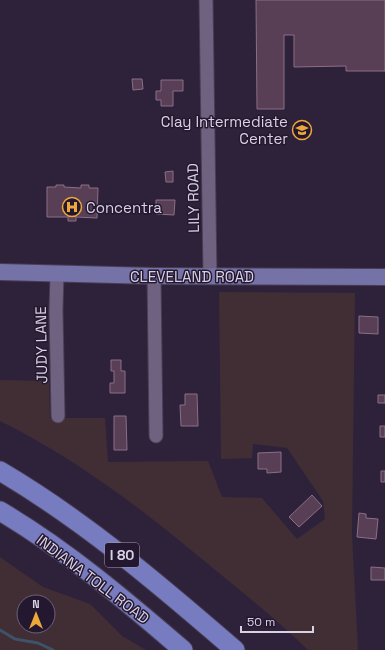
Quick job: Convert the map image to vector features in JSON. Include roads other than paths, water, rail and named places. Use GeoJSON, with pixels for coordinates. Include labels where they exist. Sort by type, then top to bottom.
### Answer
{"type":"FeatureCollection","features":[{"type":"Feature","properties":{"kind":"highway","name":"I 80"},"geometry":{"type":"LineString","coordinates":[[0,471],[104,542],[154,581],[236,650]]}},
{"type":"Feature","properties":{"kind":"highway","name":"INDIANA TOLL ROAD"},"geometry":{"type":"LineString","coordinates":[[0,511],[53,546],[92,575],[182,650]]}},
{"type":"Feature","properties":{"kind":"main road","name":"CLEVELAND ROAD"},"geometry":{"type":"LineString","coordinates":[[0,272],[154,276],[385,277]]}},
{"type":"Feature","properties":{"kind":"street","name":"LILY ROAD"},"geometry":{"type":"LineString","coordinates":[[206,0],[210,276]]}},
{"type":"Feature","properties":{"kind":"street","name":"JUDY LANE"},"geometry":{"type":"LineString","coordinates":[[57,274],[56,342],[58,416]]}},
{"type":"Feature","properties":{"kind":"street"},"geometry":{"type":"LineString","coordinates":[[154,276],[156,436]]}},
{"type":"Feature","properties":{"kind":"waterway"},"geometry":{"type":"LineString","coordinates":[[0,630],[15,639],[38,643],[53,650]]}},
{"type":"Feature","properties":{"kind":"place","name":"Clay Intermediate Center"},"geometry":{"type":"Point","coordinates":[302,130]}},
{"type":"Feature","properties":{"kind":"place","name":"Concentra"},"geometry":{"type":"Point","coordinates":[72,207]}}]}
